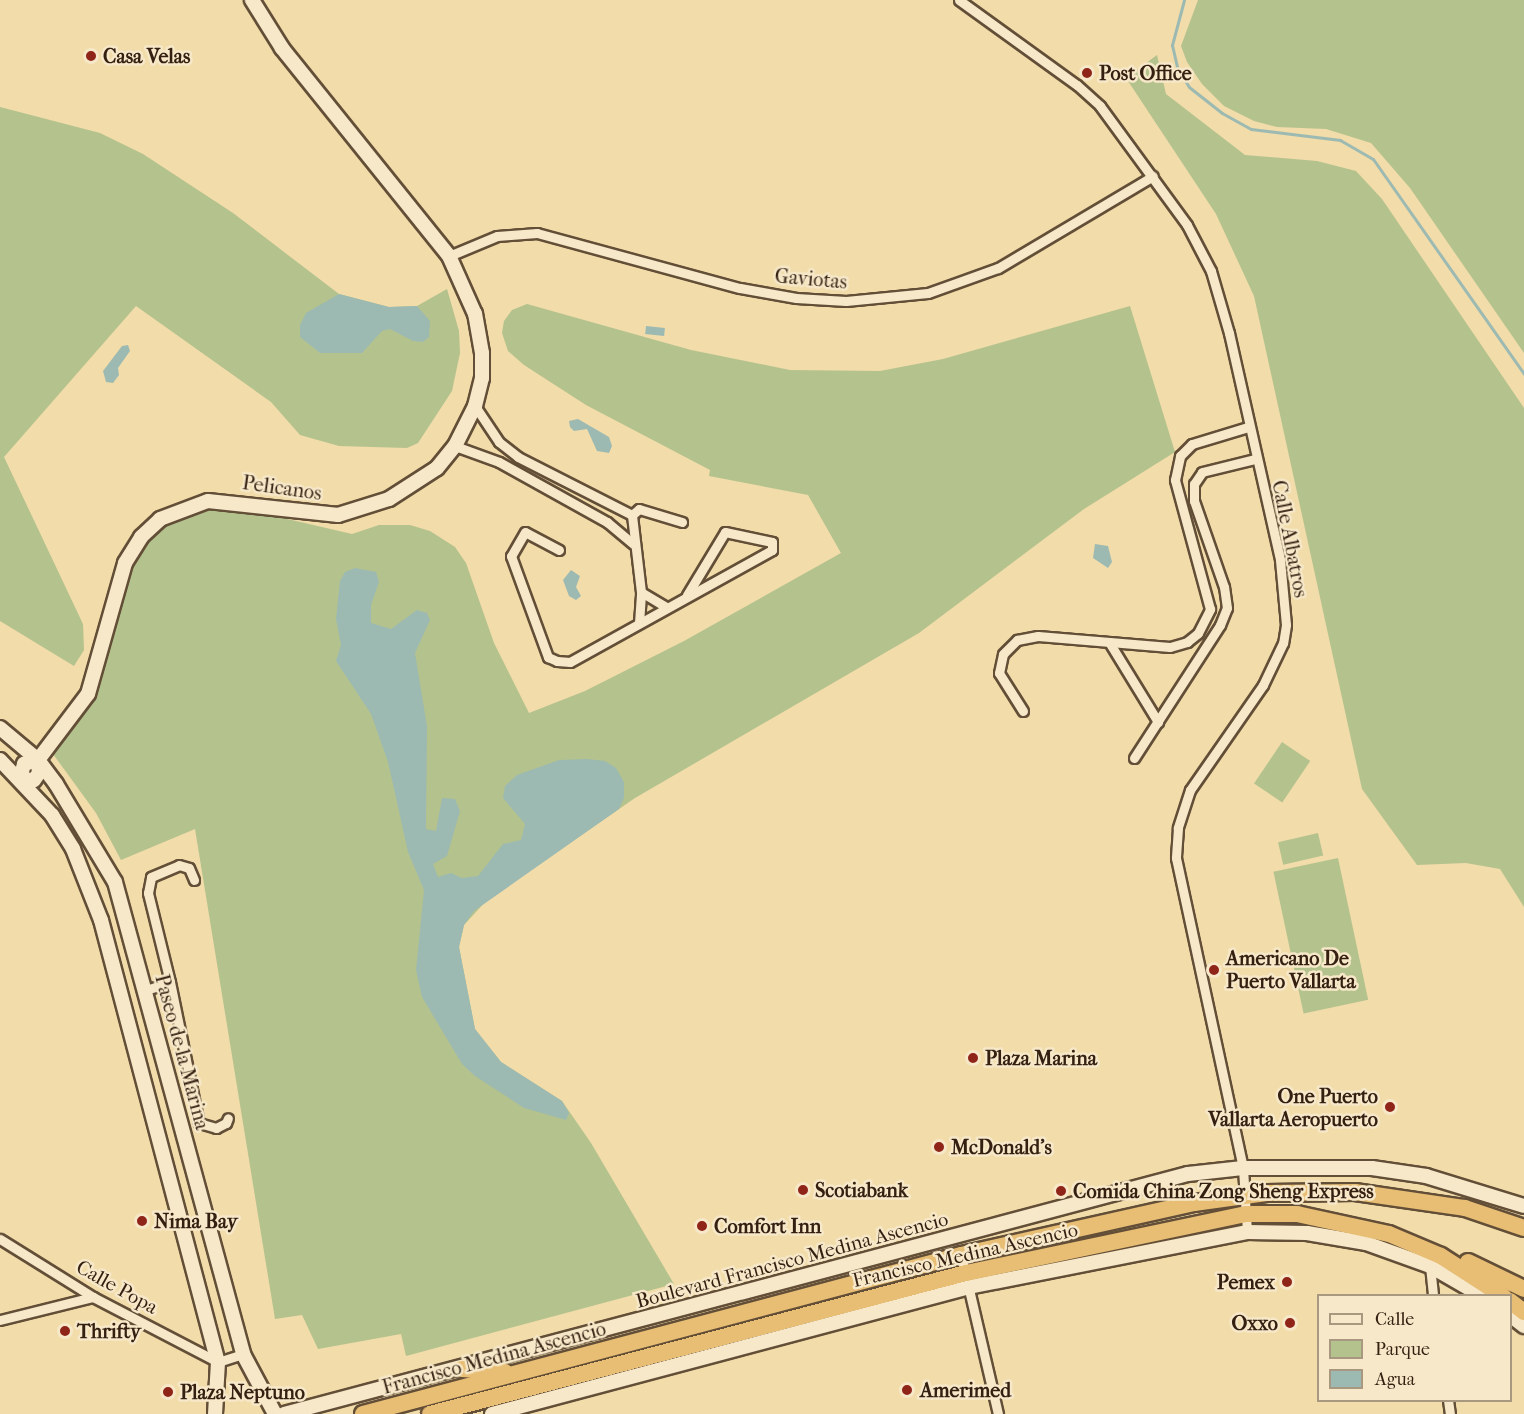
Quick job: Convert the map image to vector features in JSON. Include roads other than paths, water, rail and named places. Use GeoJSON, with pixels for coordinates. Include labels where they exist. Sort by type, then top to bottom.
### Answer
{"type":"FeatureCollection","features":[{"type":"Feature","properties":{"kind":"highway","name":"Francisco Medina Ascencio"},"geometry":{"type":"LineString","coordinates":[[363,1414],[961,1255],[1194,1203],[1266,1193],[1355,1192],[1419,1199],[1487,1214],[1524,1228]]}},
{"type":"Feature","properties":{"kind":"highway","name":"Francisco Medina Ascencio"},"geometry":{"type":"LineString","coordinates":[[430,1414],[968,1280],[1246,1214],[1297,1214],[1344,1222],[1389,1234],[1499,1294]]}},
{"type":"Feature","properties":{"kind":"highway"},"geometry":{"type":"LineString","coordinates":[[1435,1261],[1474,1264],[1524,1289]]}},
{"type":"Feature","properties":{"kind":"highway"},"geometry":{"type":"LineString","coordinates":[[1512,1303],[1524,1312]]}},
{"type":"Feature","properties":{"kind":"highway"},"geometry":{"type":"LineString","coordinates":[[462,1369],[521,1373]]}},
{"type":"Feature","properties":{"kind":"street","name":"Pelicanos"},"geometry":{"type":"LineString","coordinates":[[20,779],[34,780],[39,773],[38,760],[88,694],[125,563],[141,537],[160,519],[208,501],[230,500],[314,514],[338,515],[362,509],[422,481],[455,446],[475,406],[482,378],[482,352],[475,314],[449,256],[282,48],[252,0]]}},
{"type":"Feature","properties":{"kind":"street","name":"Calle Albatros"},"geometry":{"type":"LineString","coordinates":[[959,0],[1077,85],[1100,106],[1187,225],[1211,271],[1280,560],[1286,602],[1283,643],[1263,684],[1190,790],[1178,828],[1176,858],[1243,1168],[1246,1232]]}},
{"type":"Feature","properties":{"kind":"street","name":"Gaviotas"},"geometry":{"type":"LineString","coordinates":[[449,256],[497,236],[537,233],[740,288],[796,298],[846,302],[928,293],[998,268],[1153,176]]}},
{"type":"Feature","properties":{"kind":"street"},"geometry":{"type":"LineString","coordinates":[[475,406],[499,442],[518,457],[632,515]]}},
{"type":"Feature","properties":{"kind":"street"},"geometry":{"type":"LineString","coordinates":[[1023,711],[999,673],[1003,654],[1017,640],[1038,636],[1170,647],[1187,642],[1198,633],[1210,609],[1208,589],[1175,480],[1180,456],[1192,444],[1248,427]]}},
{"type":"Feature","properties":{"kind":"street"},"geometry":{"type":"LineString","coordinates":[[489,458],[499,442]]}},
{"type":"Feature","properties":{"kind":"street"},"geometry":{"type":"LineString","coordinates":[[455,446],[489,458],[608,522],[633,544]]}},
{"type":"Feature","properties":{"kind":"street"},"geometry":{"type":"LineString","coordinates":[[1134,758],[1209,642],[1227,608],[1224,588],[1194,492],[1194,484],[1202,472],[1255,459]]}},
{"type":"Feature","properties":{"kind":"street"},"geometry":{"type":"LineString","coordinates":[[1179,491],[1194,492]]}},
{"type":"Feature","properties":{"kind":"street"},"geometry":{"type":"LineString","coordinates":[[608,522],[617,507]]}},
{"type":"Feature","properties":{"kind":"street"},"geometry":{"type":"LineString","coordinates":[[639,623],[641,592],[633,544],[632,515],[639,508],[682,522]]}},
{"type":"Feature","properties":{"kind":"street"},"geometry":{"type":"LineString","coordinates":[[559,550],[525,532],[510,556],[549,657],[570,662],[687,595],[772,550],[772,542],[725,532],[687,595]]}},
{"type":"Feature","properties":{"kind":"street"},"geometry":{"type":"LineString","coordinates":[[1208,589],[1224,588]]}},
{"type":"Feature","properties":{"kind":"street"},"geometry":{"type":"LineString","coordinates":[[641,592],[666,607]]}},
{"type":"Feature","properties":{"kind":"street"},"geometry":{"type":"LineString","coordinates":[[1198,633],[1209,642]]}},
{"type":"Feature","properties":{"kind":"street"},"geometry":{"type":"LineString","coordinates":[[1109,642],[1158,722]]}},
{"type":"Feature","properties":{"kind":"street","name":"Paseo de la Marina"},"geometry":{"type":"LineString","coordinates":[[0,728],[38,760],[88,832],[115,882],[243,1354],[275,1414]]}},
{"type":"Feature","properties":{"kind":"street"},"geometry":{"type":"LineString","coordinates":[[0,760],[52,815],[73,849],[101,920],[218,1362],[215,1414]]}},
{"type":"Feature","properties":{"kind":"street"},"geometry":{"type":"LineString","coordinates":[[194,880],[189,868],[179,865],[151,877],[148,893],[170,982],[198,1123],[205,1128],[216,1128],[226,1124],[228,1118]]}},
{"type":"Feature","properties":{"kind":"street"},"geometry":{"type":"LineString","coordinates":[[118,982],[141,974]]}},
{"type":"Feature","properties":{"kind":"street"},"geometry":{"type":"LineString","coordinates":[[124,1007],[170,982]]}},
{"type":"Feature","properties":{"kind":"street","name":"Boulevard Francisco Medina Ascencio"},"geometry":{"type":"LineString","coordinates":[[284,1414],[462,1369],[1188,1174],[1243,1168],[1372,1168],[1426,1176],[1524,1206]]}},
{"type":"Feature","properties":{"kind":"street","name":"Francisco Medina Ascencio"},"geometry":{"type":"LineString","coordinates":[[492,1414],[968,1280],[1246,1232],[1307,1233],[1348,1240],[1435,1261],[1479,1294]]}},
{"type":"Feature","properties":{"kind":"street","name":"Calle Popa"},"geometry":{"type":"LineString","coordinates":[[0,1239],[93,1297],[218,1362]]}},
{"type":"Feature","properties":{"kind":"street"},"geometry":{"type":"LineString","coordinates":[[961,1255],[998,1414]]}},
{"type":"Feature","properties":{"kind":"street"},"geometry":{"type":"LineString","coordinates":[[1433,1294],[1435,1261]]}},
{"type":"Feature","properties":{"kind":"street"},"geometry":{"type":"LineString","coordinates":[[0,1320],[93,1297]]}},
{"type":"Feature","properties":{"kind":"street"},"geometry":{"type":"LineString","coordinates":[[1512,1317],[1524,1326]]}},
{"type":"Feature","properties":{"kind":"street"},"geometry":{"type":"LineString","coordinates":[[218,1362],[243,1354]]}},
{"type":"Feature","properties":{"kind":"water"},"geometry":{"type":"Polygon","coordinates":[[[339,294],[389,307],[417,306],[430,321],[429,337],[423,342],[413,341],[390,329],[382,331],[362,353],[320,353],[300,337],[300,325],[306,313],[339,294]]]}},
{"type":"Feature","properties":{"kind":"water"},"geometry":{"type":"Polygon","coordinates":[[[646,326],[665,328],[664,336],[645,334],[646,326]]]}},
{"type":"Feature","properties":{"kind":"water"},"geometry":{"type":"Polygon","coordinates":[[[128,345],[130,351],[118,368],[119,375],[113,383],[106,382],[103,371],[122,346],[128,345]]]}},
{"type":"Feature","properties":{"kind":"water"},"geometry":{"type":"Polygon","coordinates":[[[578,419],[609,437],[612,446],[609,453],[597,451],[587,429],[574,431],[570,427],[569,421],[578,419]]]}},
{"type":"Feature","properties":{"kind":"water"},"geometry":{"type":"Polygon","coordinates":[[[1095,544],[1108,546],[1112,562],[1108,568],[1093,558],[1095,544]]]}},
{"type":"Feature","properties":{"kind":"water"},"geometry":{"type":"Polygon","coordinates":[[[355,568],[376,572],[379,582],[371,605],[371,623],[391,629],[417,610],[427,613],[430,620],[415,653],[427,726],[426,829],[436,831],[442,798],[455,799],[460,811],[447,856],[433,864],[438,877],[451,873],[462,878],[478,876],[503,844],[521,840],[525,824],[503,798],[505,786],[517,775],[559,760],[587,759],[605,761],[616,768],[624,782],[624,798],[619,809],[474,911],[464,925],[459,947],[475,1029],[501,1062],[562,1101],[569,1113],[566,1120],[524,1108],[475,1076],[462,1064],[422,997],[416,970],[424,890],[408,852],[388,762],[371,714],[336,661],[341,645],[336,619],[340,581],[345,572],[355,568]]]}},
{"type":"Feature","properties":{"kind":"water"},"geometry":{"type":"Polygon","coordinates":[[[571,570],[580,576],[576,587],[581,596],[576,600],[569,596],[563,580],[571,570]]]}},
{"type":"Feature","properties":{"kind":"waterway"},"geometry":{"type":"LineString","coordinates":[[1184,0],[1172,45],[1177,67],[1189,87],[1222,113],[1251,129],[1340,140],[1373,159],[1524,374]]}},
{"type":"Feature","properties":{"kind":"place","name":"Casa Velas"},"geometry":{"type":"Point","coordinates":[91,56]}},
{"type":"Feature","properties":{"kind":"place","name":"Post Office"},"geometry":{"type":"Point","coordinates":[1087,73]}},
{"type":"Feature","properties":{"kind":"place","name":"Americano De Puerto Vallarta"},"geometry":{"type":"Point","coordinates":[1214,970]}},
{"type":"Feature","properties":{"kind":"place","name":"Plaza Marina"},"geometry":{"type":"Point","coordinates":[973,1058]}},
{"type":"Feature","properties":{"kind":"place","name":"One Puerto Vallarta Aeropuerto"},"geometry":{"type":"Point","coordinates":[1390,1107]}},
{"type":"Feature","properties":{"kind":"place","name":"McDonald's"},"geometry":{"type":"Point","coordinates":[939,1147]}},
{"type":"Feature","properties":{"kind":"place","name":"Scotiabank"},"geometry":{"type":"Point","coordinates":[803,1190]}},
{"type":"Feature","properties":{"kind":"place","name":"Comida China Zong Sheng Express"},"geometry":{"type":"Point","coordinates":[1061,1191]}},
{"type":"Feature","properties":{"kind":"place","name":"Nima Bay"},"geometry":{"type":"Point","coordinates":[142,1221]}},
{"type":"Feature","properties":{"kind":"place","name":"Comfort Inn"},"geometry":{"type":"Point","coordinates":[702,1226]}},
{"type":"Feature","properties":{"kind":"place","name":"Pemex"},"geometry":{"type":"Point","coordinates":[1287,1282]}},
{"type":"Feature","properties":{"kind":"place","name":"Oxxo"},"geometry":{"type":"Point","coordinates":[1290,1323]}},
{"type":"Feature","properties":{"kind":"place","name":"Thrifty"},"geometry":{"type":"Point","coordinates":[65,1331]}},
{"type":"Feature","properties":{"kind":"place","name":"Amerimed"},"geometry":{"type":"Point","coordinates":[907,1390]}},
{"type":"Feature","properties":{"kind":"place","name":"Plaza Neptuno"},"geometry":{"type":"Point","coordinates":[168,1392]}}]}
